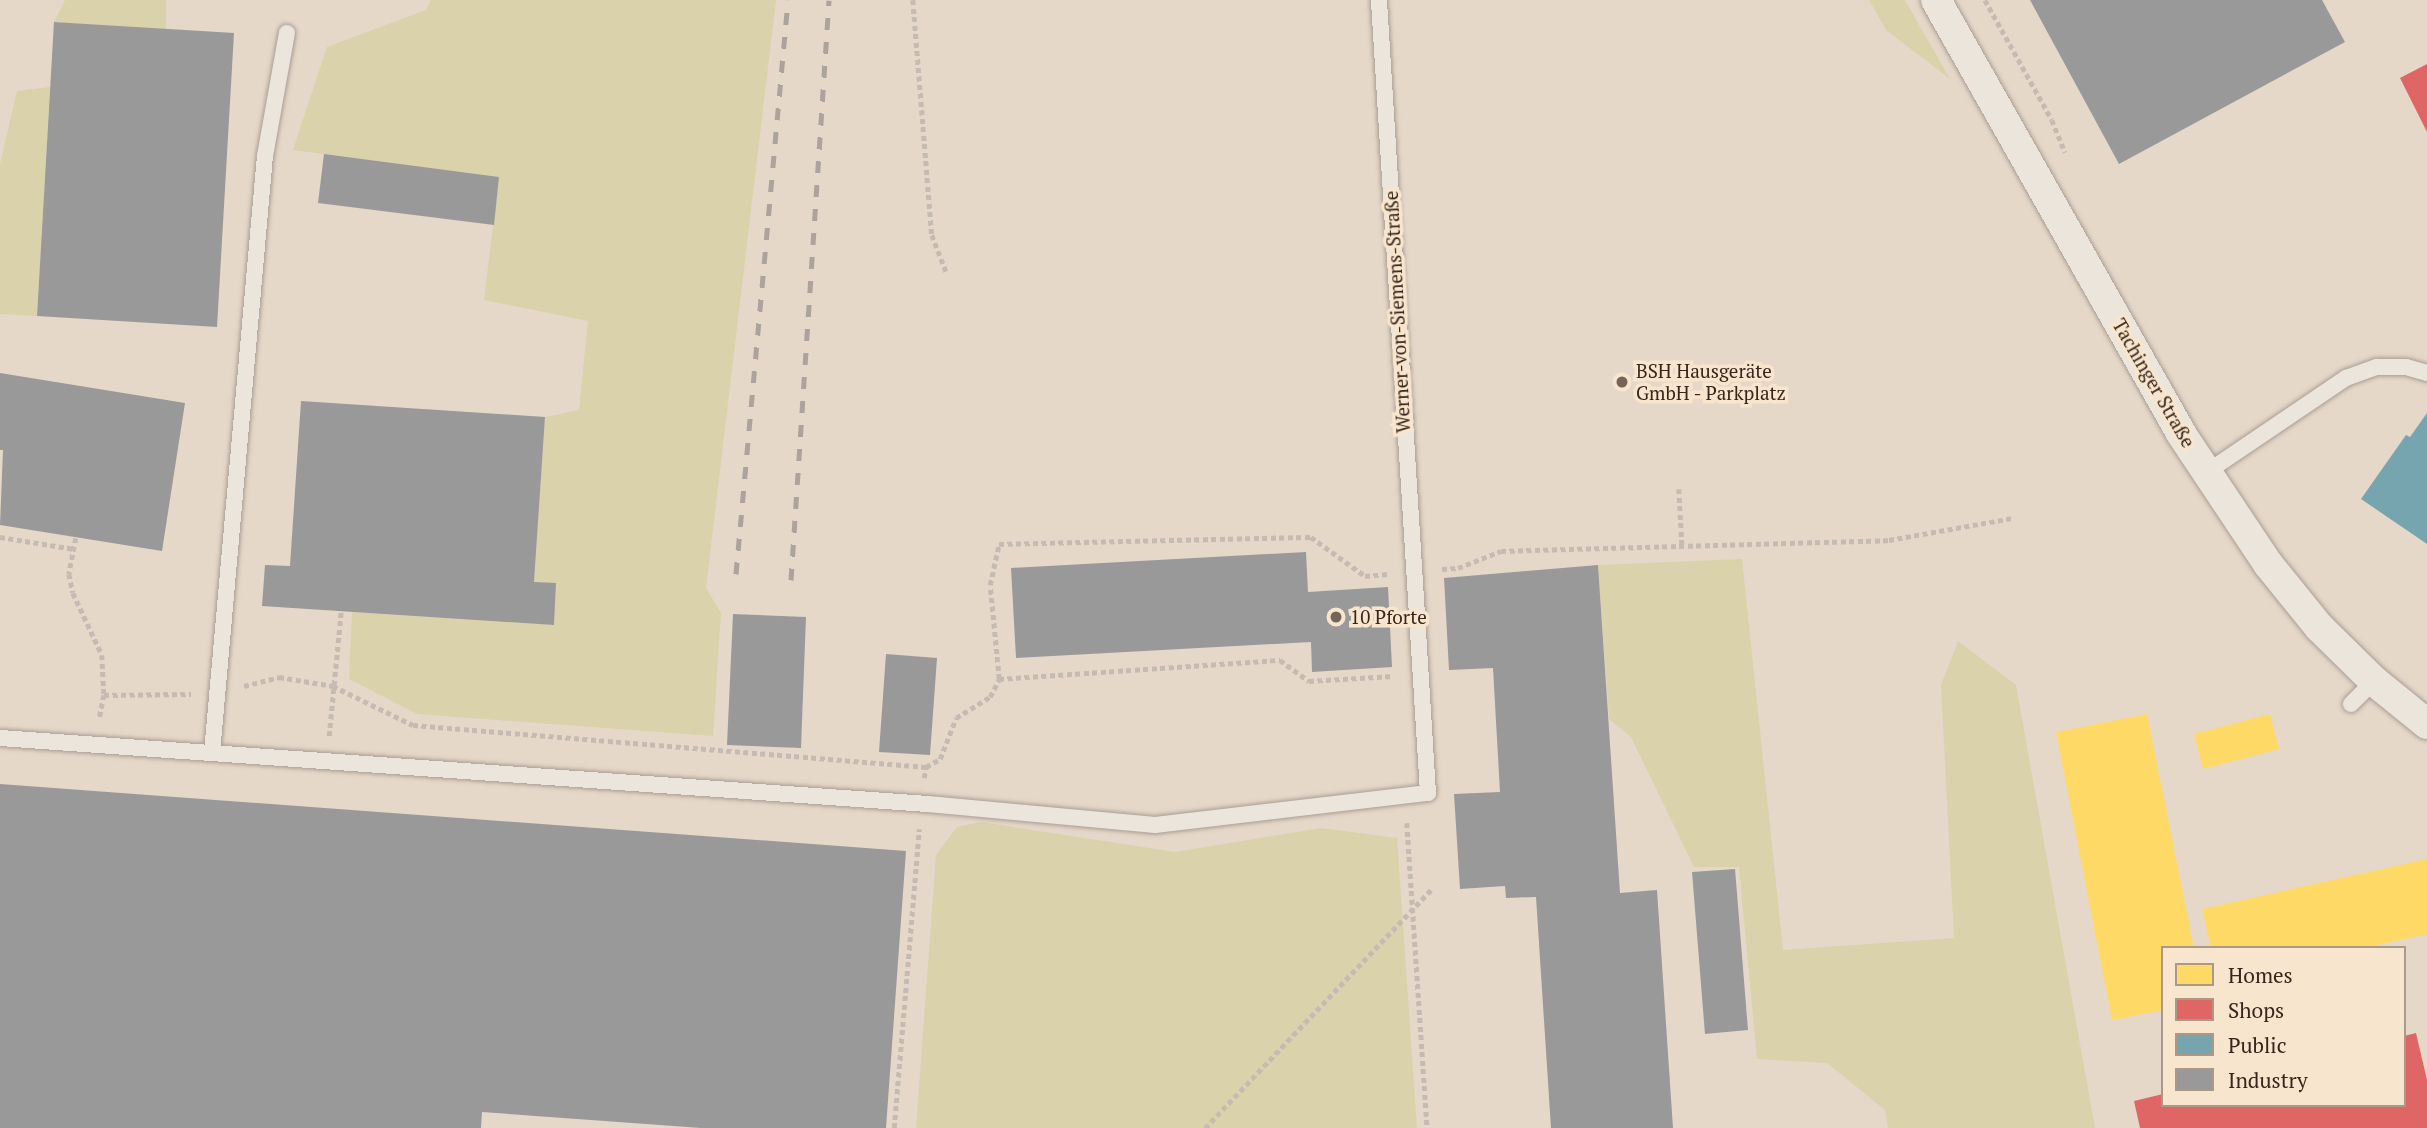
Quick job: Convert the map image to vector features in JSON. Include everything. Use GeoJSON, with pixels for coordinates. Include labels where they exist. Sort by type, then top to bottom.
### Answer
{"type":"FeatureCollection","features":[{"type":"Feature","properties":{"kind":"street","name":"Tachinger Straße"},"geometry":{"type":"LineString","coordinates":[[1936,0],[2180,432],[2268,564],[2319,627],[2374,681],[2427,724]]}},
{"type":"Feature","properties":{"kind":"lane","name":"Werner-von-Siemens-Straße"},"geometry":{"type":"LineString","coordinates":[[921,803],[1155,825],[1427,793],[1419,624],[1406,477],[1379,0]]}},
{"type":"Feature","properties":{"kind":"lane"},"geometry":{"type":"LineString","coordinates":[[212,753],[265,156],[287,33]]}},
{"type":"Feature","properties":{"kind":"lane"},"geometry":{"type":"LineString","coordinates":[[2207,472],[2346,378],[2377,367],[2406,367],[2427,373]]}},
{"type":"Feature","properties":{"kind":"lane"},"geometry":{"type":"LineString","coordinates":[[2351,704],[2374,681]]}},
{"type":"Feature","properties":{"kind":"lane"},"geometry":{"type":"LineString","coordinates":[[0,738],[921,803]]}},
{"type":"Feature","properties":{"kind":"path"},"geometry":{"type":"LineString","coordinates":[[913,0],[932,234],[946,272]]}},
{"type":"Feature","properties":{"kind":"path"},"geometry":{"type":"LineString","coordinates":[[1679,489],[1682,545]]}},
{"type":"Feature","properties":{"kind":"path"},"geometry":{"type":"LineString","coordinates":[[0,537],[74,549]]}},
{"type":"Feature","properties":{"kind":"path"},"geometry":{"type":"LineString","coordinates":[[76,538],[69,574],[73,593],[102,655],[104,695],[94,745]]}},
{"type":"Feature","properties":{"kind":"path"},"geometry":{"type":"LineString","coordinates":[[327,761],[341,612]]}},
{"type":"Feature","properties":{"kind":"path"},"geometry":{"type":"LineString","coordinates":[[999,679],[1280,660],[1308,681],[1400,676]]}},
{"type":"Feature","properties":{"kind":"path"},"geometry":{"type":"LineString","coordinates":[[104,695],[217,693],[279,677],[333,686],[413,725],[926,767]]}},
{"type":"Feature","properties":{"kind":"path"},"geometry":{"type":"LineString","coordinates":[[894,1128],[921,803]]}},
{"type":"Feature","properties":{"kind":"path"},"geometry":{"type":"LineString","coordinates":[[1205,1128],[1433,888]]}},
{"type":"Feature","properties":{"kind":"path"},"geometry":{"type":"LineString","coordinates":[[1411,911],[1427,1128]]}},
{"type":"Feature","properties":{"kind":"shaded area"},"geometry":{"type":"Polygon","coordinates":[[[65,0],[166,0],[166,29],[54,22],[65,0]]]}},
{"type":"Feature","properties":{"kind":"shaded area"},"geometry":{"type":"Polygon","coordinates":[[[431,0],[776,0],[706,588],[721,613],[713,736],[417,714],[349,679],[352,612],[554,625],[556,584],[534,582],[545,417],[579,410],[588,321],[484,300],[499,177],[293,150],[327,47],[426,10],[431,0]]]}},
{"type":"Feature","properties":{"kind":"shaded area"},"geometry":{"type":"Polygon","coordinates":[[[1869,0],[1905,0],[1950,79],[1886,30],[1869,0]]]}},
{"type":"Feature","properties":{"kind":"shaded area"},"geometry":{"type":"Polygon","coordinates":[[[50,87],[37,316],[0,314],[0,164],[17,91],[50,87]]]}},
{"type":"Feature","properties":{"kind":"shaded area"},"geometry":{"type":"Polygon","coordinates":[[[1742,559],[1783,950],[1954,938],[1941,685],[1958,641],[2016,685],[2095,1128],[1888,1128],[1885,1110],[1827,1063],[1757,1059],[1739,867],[1694,867],[1631,737],[1609,719],[1598,565],[1742,559]]]}},
{"type":"Feature","properties":{"kind":"shaded area"},"geometry":{"type":"Polygon","coordinates":[[[981,822],[1175,852],[1321,828],[1397,838],[1417,1128],[916,1128],[936,855],[957,827],[981,822]]]}},
{"type":"Feature","properties":{"kind":"building: Homes"},"geometry":{"type":"Polygon","coordinates":[[[2147,714],[2194,946],[2161,946],[2161,1010],[2112,1020],[2056,732],[2147,714]]]}},
{"type":"Feature","properties":{"kind":"building: Homes"},"geometry":{"type":"Polygon","coordinates":[[[2270,714],[2279,749],[2203,769],[2194,734],[2270,714]]]}},
{"type":"Feature","properties":{"kind":"building: Homes"},"geometry":{"type":"Polygon","coordinates":[[[2427,859],[2427,934],[2373,946],[2211,946],[2202,909],[2427,859]]]}},
{"type":"Feature","properties":{"kind":"building: Shops"},"geometry":{"type":"Polygon","coordinates":[[[2427,64],[2427,132],[2400,78],[2427,64]]]}},
{"type":"Feature","properties":{"kind":"building: Shops"},"geometry":{"type":"Polygon","coordinates":[[[2416,1033],[2427,1080],[2427,1128],[2140,1128],[2134,1101],[2161,1094],[2161,1107],[2406,1107],[2406,1036],[2416,1033]]]}},
{"type":"Feature","properties":{"kind":"building: Public"},"geometry":{"type":"Polygon","coordinates":[[[2427,413],[2427,544],[2361,499],[2406,435],[2410,437],[2427,413]]]}},
{"type":"Feature","properties":{"kind":"building: Industry"},"geometry":{"type":"Polygon","coordinates":[[[2030,0],[2322,0],[2345,42],[2119,164],[2030,0]]]}},
{"type":"Feature","properties":{"kind":"building: Industry"},"geometry":{"type":"Polygon","coordinates":[[[54,22],[234,33],[217,327],[37,316],[54,22]]]}},
{"type":"Feature","properties":{"kind":"building: Industry"},"geometry":{"type":"Polygon","coordinates":[[[324,154],[499,177],[494,225],[318,203],[324,154]]]}},
{"type":"Feature","properties":{"kind":"building: Industry"},"geometry":{"type":"Polygon","coordinates":[[[0,373],[185,403],[162,551],[0,525],[3,450],[0,450],[0,373]]]}},
{"type":"Feature","properties":{"kind":"building: Industry"},"geometry":{"type":"Polygon","coordinates":[[[301,401],[545,417],[534,582],[556,583],[554,625],[262,606],[265,565],[290,566],[301,401]]]}},
{"type":"Feature","properties":{"kind":"building: Industry"},"geometry":{"type":"Polygon","coordinates":[[[1306,552],[1308,592],[1388,587],[1392,667],[1312,672],[1311,642],[1016,658],[1011,568],[1306,552]]]}},
{"type":"Feature","properties":{"kind":"building: Industry"},"geometry":{"type":"Polygon","coordinates":[[[1598,565],[1620,893],[1657,890],[1673,1128],[1551,1128],[1536,897],[1506,898],[1505,886],[1460,889],[1454,794],[1500,792],[1493,668],[1449,670],[1444,578],[1598,565]]]}},
{"type":"Feature","properties":{"kind":"building: Industry"},"geometry":{"type":"Polygon","coordinates":[[[733,614],[806,617],[801,748],[727,745],[733,614]]]}},
{"type":"Feature","properties":{"kind":"building: Industry"},"geometry":{"type":"Polygon","coordinates":[[[886,654],[937,658],[930,755],[879,752],[886,654]]]}},
{"type":"Feature","properties":{"kind":"building: Industry"},"geometry":{"type":"Polygon","coordinates":[[[0,784],[906,851],[886,1128],[701,1128],[482,1112],[481,1128],[0,1128],[0,784]]]}},
{"type":"Feature","properties":{"kind":"building: Industry"},"geometry":{"type":"Polygon","coordinates":[[[1735,869],[1748,1030],[1705,1034],[1692,872],[1735,869]]]}},
{"type":"Feature","properties":{"kind":"railway"},"geometry":{"type":"LineString","coordinates":[[736,574],[788,0]]}},
{"type":"Feature","properties":{"kind":"railway"},"geometry":{"type":"LineString","coordinates":[[791,580],[829,0]]}},
{"type":"Feature","properties":{"kind":"place","name":"BSH Hausgeräte GmbH - Parkplatz"},"geometry":{"type":"Point","coordinates":[1622,382]}},
{"type":"Feature","properties":{"kind":"place","name":"10 Pforte"},"geometry":{"type":"Point","coordinates":[1336,617]}}]}
